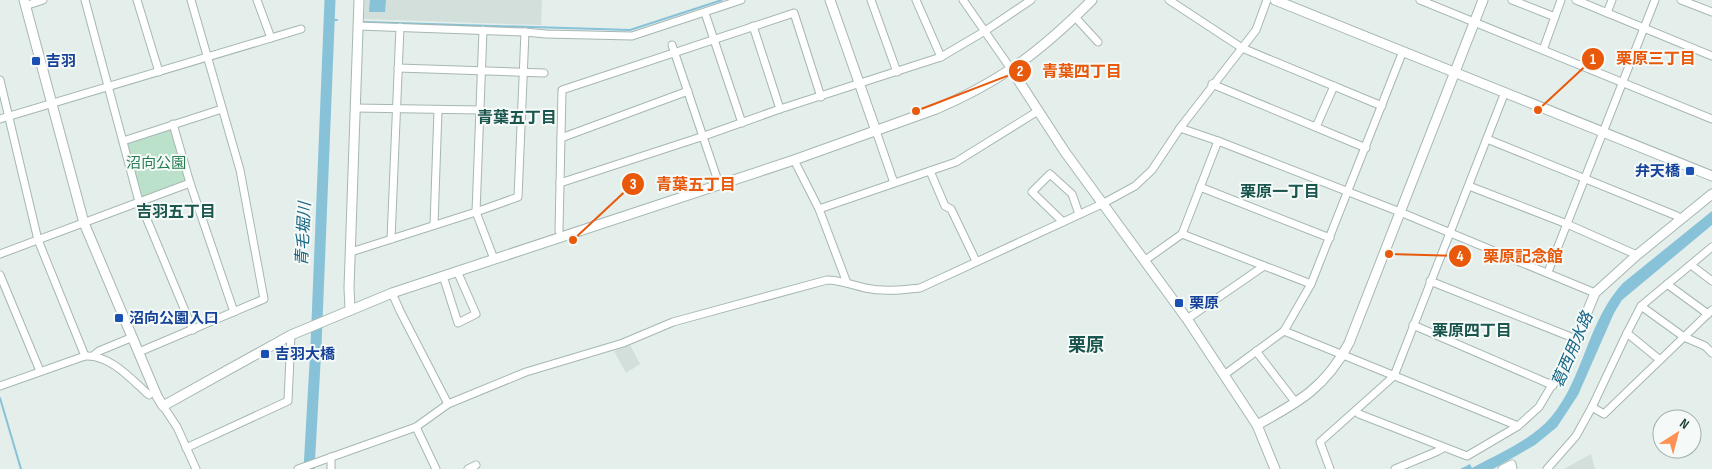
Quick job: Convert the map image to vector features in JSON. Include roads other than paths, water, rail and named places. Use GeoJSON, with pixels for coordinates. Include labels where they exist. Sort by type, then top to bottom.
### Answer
{"type":"FeatureCollection","features":[{"type":"Feature","properties":{"kind":"street"},"geometry":{"type":"LineString","coordinates":[[43,0],[25,3],[84,223],[163,406],[177,427],[196,469]]}},
{"type":"Feature","properties":{"kind":"street"},"geometry":{"type":"LineString","coordinates":[[85,0],[140,203],[193,330]]}},
{"type":"Feature","properties":{"kind":"street"},"geometry":{"type":"LineString","coordinates":[[137,0],[159,72]]}},
{"type":"Feature","properties":{"kind":"street"},"geometry":{"type":"LineString","coordinates":[[139,352],[264,299],[240,170],[191,0]]}},
{"type":"Feature","properties":{"kind":"street"},"geometry":{"type":"LineString","coordinates":[[256,0],[271,38]]}},
{"type":"Feature","properties":{"kind":"street"},"geometry":{"type":"LineString","coordinates":[[350,310],[349,288],[359,0]]}},
{"type":"Feature","properties":{"kind":"street"},"geometry":{"type":"LineString","coordinates":[[358,26],[632,36],[741,0]]}},
{"type":"Feature","properties":{"kind":"street"},"geometry":{"type":"LineString","coordinates":[[830,0],[894,183]]}},
{"type":"Feature","properties":{"kind":"street"},"geometry":{"type":"LineString","coordinates":[[871,0],[897,72]]}},
{"type":"Feature","properties":{"kind":"street"},"geometry":{"type":"LineString","coordinates":[[916,0],[941,57]]}},
{"type":"Feature","properties":{"kind":"street"},"geometry":{"type":"LineString","coordinates":[[964,0],[1102,204],[1187,319],[1224,374],[1257,425],[1275,469]]}},
{"type":"Feature","properties":{"kind":"street"},"geometry":{"type":"LineString","coordinates":[[163,406],[294,333],[392,293],[916,118],[958,99],[1011,69],[1045,43],[1092,0]]}},
{"type":"Feature","properties":{"kind":"street"},"geometry":{"type":"LineString","coordinates":[[1169,0],[1242,48],[1382,106]]}},
{"type":"Feature","properties":{"kind":"street"},"geometry":{"type":"LineString","coordinates":[[298,469],[416,427],[448,404],[526,372],[623,343],[673,322],[820,282],[836,280],[889,292],[920,288],[1102,204],[1135,186],[1152,170],[1212,84],[1256,30],[1267,0]]}},
{"type":"Feature","properties":{"kind":"street"},"geometry":{"type":"LineString","coordinates":[[1275,0],[1288,2],[1403,51],[1712,176]]}},
{"type":"Feature","properties":{"kind":"street"},"geometry":{"type":"LineString","coordinates":[[1420,0],[1712,119]]}},
{"type":"Feature","properties":{"kind":"street"},"geometry":{"type":"LineString","coordinates":[[1257,425],[1296,403],[1324,380],[1343,355],[1483,0]]}},
{"type":"Feature","properties":{"kind":"street"},"geometry":{"type":"LineString","coordinates":[[1512,0],[1531,3],[1555,17]]}},
{"type":"Feature","properties":{"kind":"street"},"geometry":{"type":"LineString","coordinates":[[1543,50],[1561,0]]}},
{"type":"Feature","properties":{"kind":"street"},"geometry":{"type":"LineString","coordinates":[[1576,0],[1712,56]]}},
{"type":"Feature","properties":{"kind":"street"},"geometry":{"type":"LineString","coordinates":[[1607,13],[1612,0]]}},
{"type":"Feature","properties":{"kind":"street"},"geometry":{"type":"LineString","coordinates":[[1548,272],[1655,0]]}},
{"type":"Feature","properties":{"kind":"street"},"geometry":{"type":"LineString","coordinates":[[1681,0],[1712,12]]}},
{"type":"Feature","properties":{"kind":"street"},"geometry":{"type":"LineString","coordinates":[[560,183],[941,57],[984,32],[1028,1]]}},
{"type":"Feature","properties":{"kind":"street"},"geometry":{"type":"LineString","coordinates":[[705,13],[742,123]]}},
{"type":"Feature","properties":{"kind":"street"},"geometry":{"type":"LineString","coordinates":[[559,231],[562,90],[674,49],[714,40],[794,13],[821,97]]}},
{"type":"Feature","properties":{"kind":"street"},"geometry":{"type":"LineString","coordinates":[[1075,17],[1098,42]]}},
{"type":"Feature","properties":{"kind":"street"},"geometry":{"type":"LineString","coordinates":[[753,26],[780,109]]}},
{"type":"Feature","properties":{"kind":"street"},"geometry":{"type":"LineString","coordinates":[[391,239],[400,27]]}},
{"type":"Feature","properties":{"kind":"street"},"geometry":{"type":"LineString","coordinates":[[0,120],[301,29]]}},
{"type":"Feature","properties":{"kind":"street"},"geometry":{"type":"LineString","coordinates":[[483,30],[476,212],[494,259]]}},
{"type":"Feature","properties":{"kind":"street"},"geometry":{"type":"LineString","coordinates":[[351,252],[518,197],[525,32]]}},
{"type":"Feature","properties":{"kind":"street"},"geometry":{"type":"LineString","coordinates":[[674,49],[719,184]]}},
{"type":"Feature","properties":{"kind":"street"},"geometry":{"type":"LineString","coordinates":[[1224,374],[1284,331],[1311,284],[1403,51]]}},
{"type":"Feature","properties":{"kind":"street"},"geometry":{"type":"LineString","coordinates":[[398,68],[544,73]]}},
{"type":"Feature","properties":{"kind":"street"},"geometry":{"type":"LineString","coordinates":[[0,80],[38,240],[85,356]]}},
{"type":"Feature","properties":{"kind":"street"},"geometry":{"type":"LineString","coordinates":[[1212,84],[1366,148]]}},
{"type":"Feature","properties":{"kind":"street"},"geometry":{"type":"LineString","coordinates":[[1316,127],[1334,86]]}},
{"type":"Feature","properties":{"kind":"street"},"geometry":{"type":"LineString","coordinates":[[561,138],[688,91]]}},
{"type":"Feature","properties":{"kind":"street"},"geometry":{"type":"LineString","coordinates":[[1330,469],[1320,442],[1394,376],[1505,92]]}},
{"type":"Feature","properties":{"kind":"street"},"geometry":{"type":"LineString","coordinates":[[356,108],[480,110]]}},
{"type":"Feature","properties":{"kind":"street"},"geometry":{"type":"LineString","coordinates":[[123,141],[222,109]]}},
{"type":"Feature","properties":{"kind":"street"},"geometry":{"type":"LineString","coordinates":[[434,226],[438,110]]}},
{"type":"Feature","properties":{"kind":"street"},"geometry":{"type":"LineString","coordinates":[[819,209],[956,162],[1038,111]]}},
{"type":"Feature","properties":{"kind":"street"},"geometry":{"type":"LineString","coordinates":[[173,124],[190,183],[234,312]]}},
{"type":"Feature","properties":{"kind":"street"},"geometry":{"type":"LineString","coordinates":[[1180,128],[1400,212],[1595,293]]}},
{"type":"Feature","properties":{"kind":"street"},"geometry":{"type":"LineString","coordinates":[[1487,139],[1681,219]]}},
{"type":"Feature","properties":{"kind":"street"},"geometry":{"type":"LineString","coordinates":[[1144,261],[1182,234],[1218,141]]}},
{"type":"Feature","properties":{"kind":"street"},"geometry":{"type":"LineString","coordinates":[[794,160],[819,209],[847,283]]}},
{"type":"Feature","properties":{"kind":"street"},"geometry":{"type":"LineString","coordinates":[[930,171],[945,206],[951,209],[976,261]]}},
{"type":"Feature","properties":{"kind":"street"},"geometry":{"type":"LineString","coordinates":[[1063,222],[1032,192],[1050,174],[1072,194],[1079,214]]}},
{"type":"Feature","properties":{"kind":"street"},"geometry":{"type":"LineString","coordinates":[[0,254],[190,183]]}},
{"type":"Feature","properties":{"kind":"street"},"geometry":{"type":"LineString","coordinates":[[1469,186],[1567,224],[1637,255]]}},
{"type":"Feature","properties":{"kind":"street"},"geometry":{"type":"LineString","coordinates":[[1200,187],[1330,238]]}},
{"type":"Feature","properties":{"kind":"street"},"geometry":{"type":"LineString","coordinates":[[1356,411],[1359,414],[1467,456],[1518,426],[1539,407],[1561,371],[1595,293],[1637,255],[1712,194]]}},
{"type":"Feature","properties":{"kind":"street"},"geometry":{"type":"LineString","coordinates":[[1182,234],[1311,284]]}},
{"type":"Feature","properties":{"kind":"street"},"geometry":{"type":"LineString","coordinates":[[1546,469],[1576,436],[1642,306],[1712,247]]}},
{"type":"Feature","properties":{"kind":"street"},"geometry":{"type":"LineString","coordinates":[[1691,265],[1712,281]]}},
{"type":"Feature","properties":{"kind":"street"},"geometry":{"type":"LineString","coordinates":[[1187,319],[1264,266]]}},
{"type":"Feature","properties":{"kind":"street"},"geometry":{"type":"LineString","coordinates":[[443,276],[458,323],[476,314],[457,272]]}},
{"type":"Feature","properties":{"kind":"street"},"geometry":{"type":"LineString","coordinates":[[0,275],[40,371]]}},
{"type":"Feature","properties":{"kind":"street"},"geometry":{"type":"LineString","coordinates":[[1430,281],[1576,339]]}},
{"type":"Feature","properties":{"kind":"street"},"geometry":{"type":"LineString","coordinates":[[1592,407],[1604,414],[1710,312],[1667,284]]}},
{"type":"Feature","properties":{"kind":"street"},"geometry":{"type":"LineString","coordinates":[[392,293],[448,404]]}},
{"type":"Feature","properties":{"kind":"street"},"geometry":{"type":"LineString","coordinates":[[1642,306],[1684,337],[1704,346],[1712,352]]}},
{"type":"Feature","properties":{"kind":"street"},"geometry":{"type":"LineString","coordinates":[[1413,325],[1552,385]]}},
{"type":"Feature","properties":{"kind":"street"},"geometry":{"type":"LineString","coordinates":[[1284,331],[1518,426]]}},
{"type":"Feature","properties":{"kind":"street"},"geometry":{"type":"LineString","coordinates":[[186,448],[288,401],[294,333]]}},
{"type":"Feature","properties":{"kind":"street"},"geometry":{"type":"LineString","coordinates":[[1627,333],[1660,360]]}},
{"type":"Feature","properties":{"kind":"street"},"geometry":{"type":"LineString","coordinates":[[0,386],[85,356],[94,355],[132,337]]}},
{"type":"Feature","properties":{"kind":"street"},"geometry":{"type":"LineString","coordinates":[[1256,352],[1296,403]]}},
{"type":"Feature","properties":{"kind":"street"},"geometry":{"type":"LineString","coordinates":[[94,355],[118,368],[149,395]]}},
{"type":"Feature","properties":{"kind":"street"},"geometry":{"type":"LineString","coordinates":[[416,427],[436,469]]}},
{"type":"Feature","properties":{"kind":"street"},"geometry":{"type":"LineString","coordinates":[[1396,469],[1443,448]]}},
{"type":"Feature","properties":{"kind":"street"},"geometry":{"type":"LineString","coordinates":[[330,457],[331,469]]}},
{"type":"Feature","properties":{"kind":"street"},"geometry":{"type":"LineString","coordinates":[[1502,469],[1512,464],[1512,469]]}},
{"type":"Feature","properties":{"kind":"street"},"geometry":{"type":"LineString","coordinates":[[468,469],[476,465]]}},
{"type":"Feature","properties":{"kind":"water"},"geometry":{"type":"Polygon","coordinates":[[[370,0],[386,0],[385,12],[369,12],[370,0]]]}},
{"type":"Feature","properties":{"kind":"water"},"geometry":{"type":"Polygon","coordinates":[[[1712,211],[1712,225],[1622,300],[1614,313],[1578,395],[1557,427],[1535,445],[1493,469],[1460,469],[1470,464],[1472,468],[1525,439],[1544,425],[1563,401],[1572,384],[1594,331],[1611,298],[1623,283],[1712,211]]]}},
{"type":"Feature","properties":{"kind":"waterway","name":"青毛堀川"},"geometry":{"type":"LineString","coordinates":[[309,469],[330,0]]}},
{"type":"Feature","properties":{"kind":"waterway"},"geometry":{"type":"LineString","coordinates":[[364,22],[630,30],[722,0]]}},
{"type":"Feature","properties":{"kind":"waterway","name":"青毛堀川"},"geometry":{"type":"LineString","coordinates":[[329,20],[337,20]]}},
{"type":"Feature","properties":{"kind":"waterway"},"geometry":{"type":"LineString","coordinates":[[0,398],[21,469]]}},
{"type":"Feature","properties":{"kind":"place","name":"吉羽"},"geometry":{"type":"Point","coordinates":[36,61]}},
{"type":"Feature","properties":{"kind":"place","name":"栗原三丁目"},"geometry":{"type":"Point","coordinates":[1538,110]}},
{"type":"Feature","properties":{"kind":"place","name":"青葉四丁目"},"geometry":{"type":"Point","coordinates":[916,111]}},
{"type":"Feature","properties":{"kind":"place","name":"弁天橋"},"geometry":{"type":"Point","coordinates":[1690,171]}},
{"type":"Feature","properties":{"kind":"place","name":"青葉五丁目"},"geometry":{"type":"Point","coordinates":[573,240]}},
{"type":"Feature","properties":{"kind":"place","name":"栗原記念館"},"geometry":{"type":"Point","coordinates":[1389,254]}},
{"type":"Feature","properties":{"kind":"place","name":"栗原"},"geometry":{"type":"Point","coordinates":[1179,303]}},
{"type":"Feature","properties":{"kind":"place","name":"沼向公園入口"},"geometry":{"type":"Point","coordinates":[119,318]}},
{"type":"Feature","properties":{"kind":"place","name":"吉羽大橋"},"geometry":{"type":"Point","coordinates":[265,354]}},
{"type":"Feature","properties":{"kind":"district","name":"青葉五丁目"},"geometry":{"type":"Point","coordinates":[517,118]}},
{"type":"Feature","properties":{"kind":"district","name":"栗原一丁目"},"geometry":{"type":"Point","coordinates":[1280,192]}},
{"type":"Feature","properties":{"kind":"district","name":"吉羽五丁目"},"geometry":{"type":"Point","coordinates":[176,212]}},
{"type":"Feature","properties":{"kind":"district","name":"栗原四丁目"},"geometry":{"type":"Point","coordinates":[1472,331]}},
{"type":"Feature","properties":{"kind":"district","name":"栗原"},"geometry":{"type":"Point","coordinates":[1086,345]}},
{"type":"Feature","properties":{"kind":"park label","name":"沼向公園"},"geometry":{"type":"Point","coordinates":[156,163]}},
{"type":"Feature","properties":{"kind":"water label","name":"葛西用水路"},"geometry":{"type":"Point","coordinates":[1573,350]}}]}
